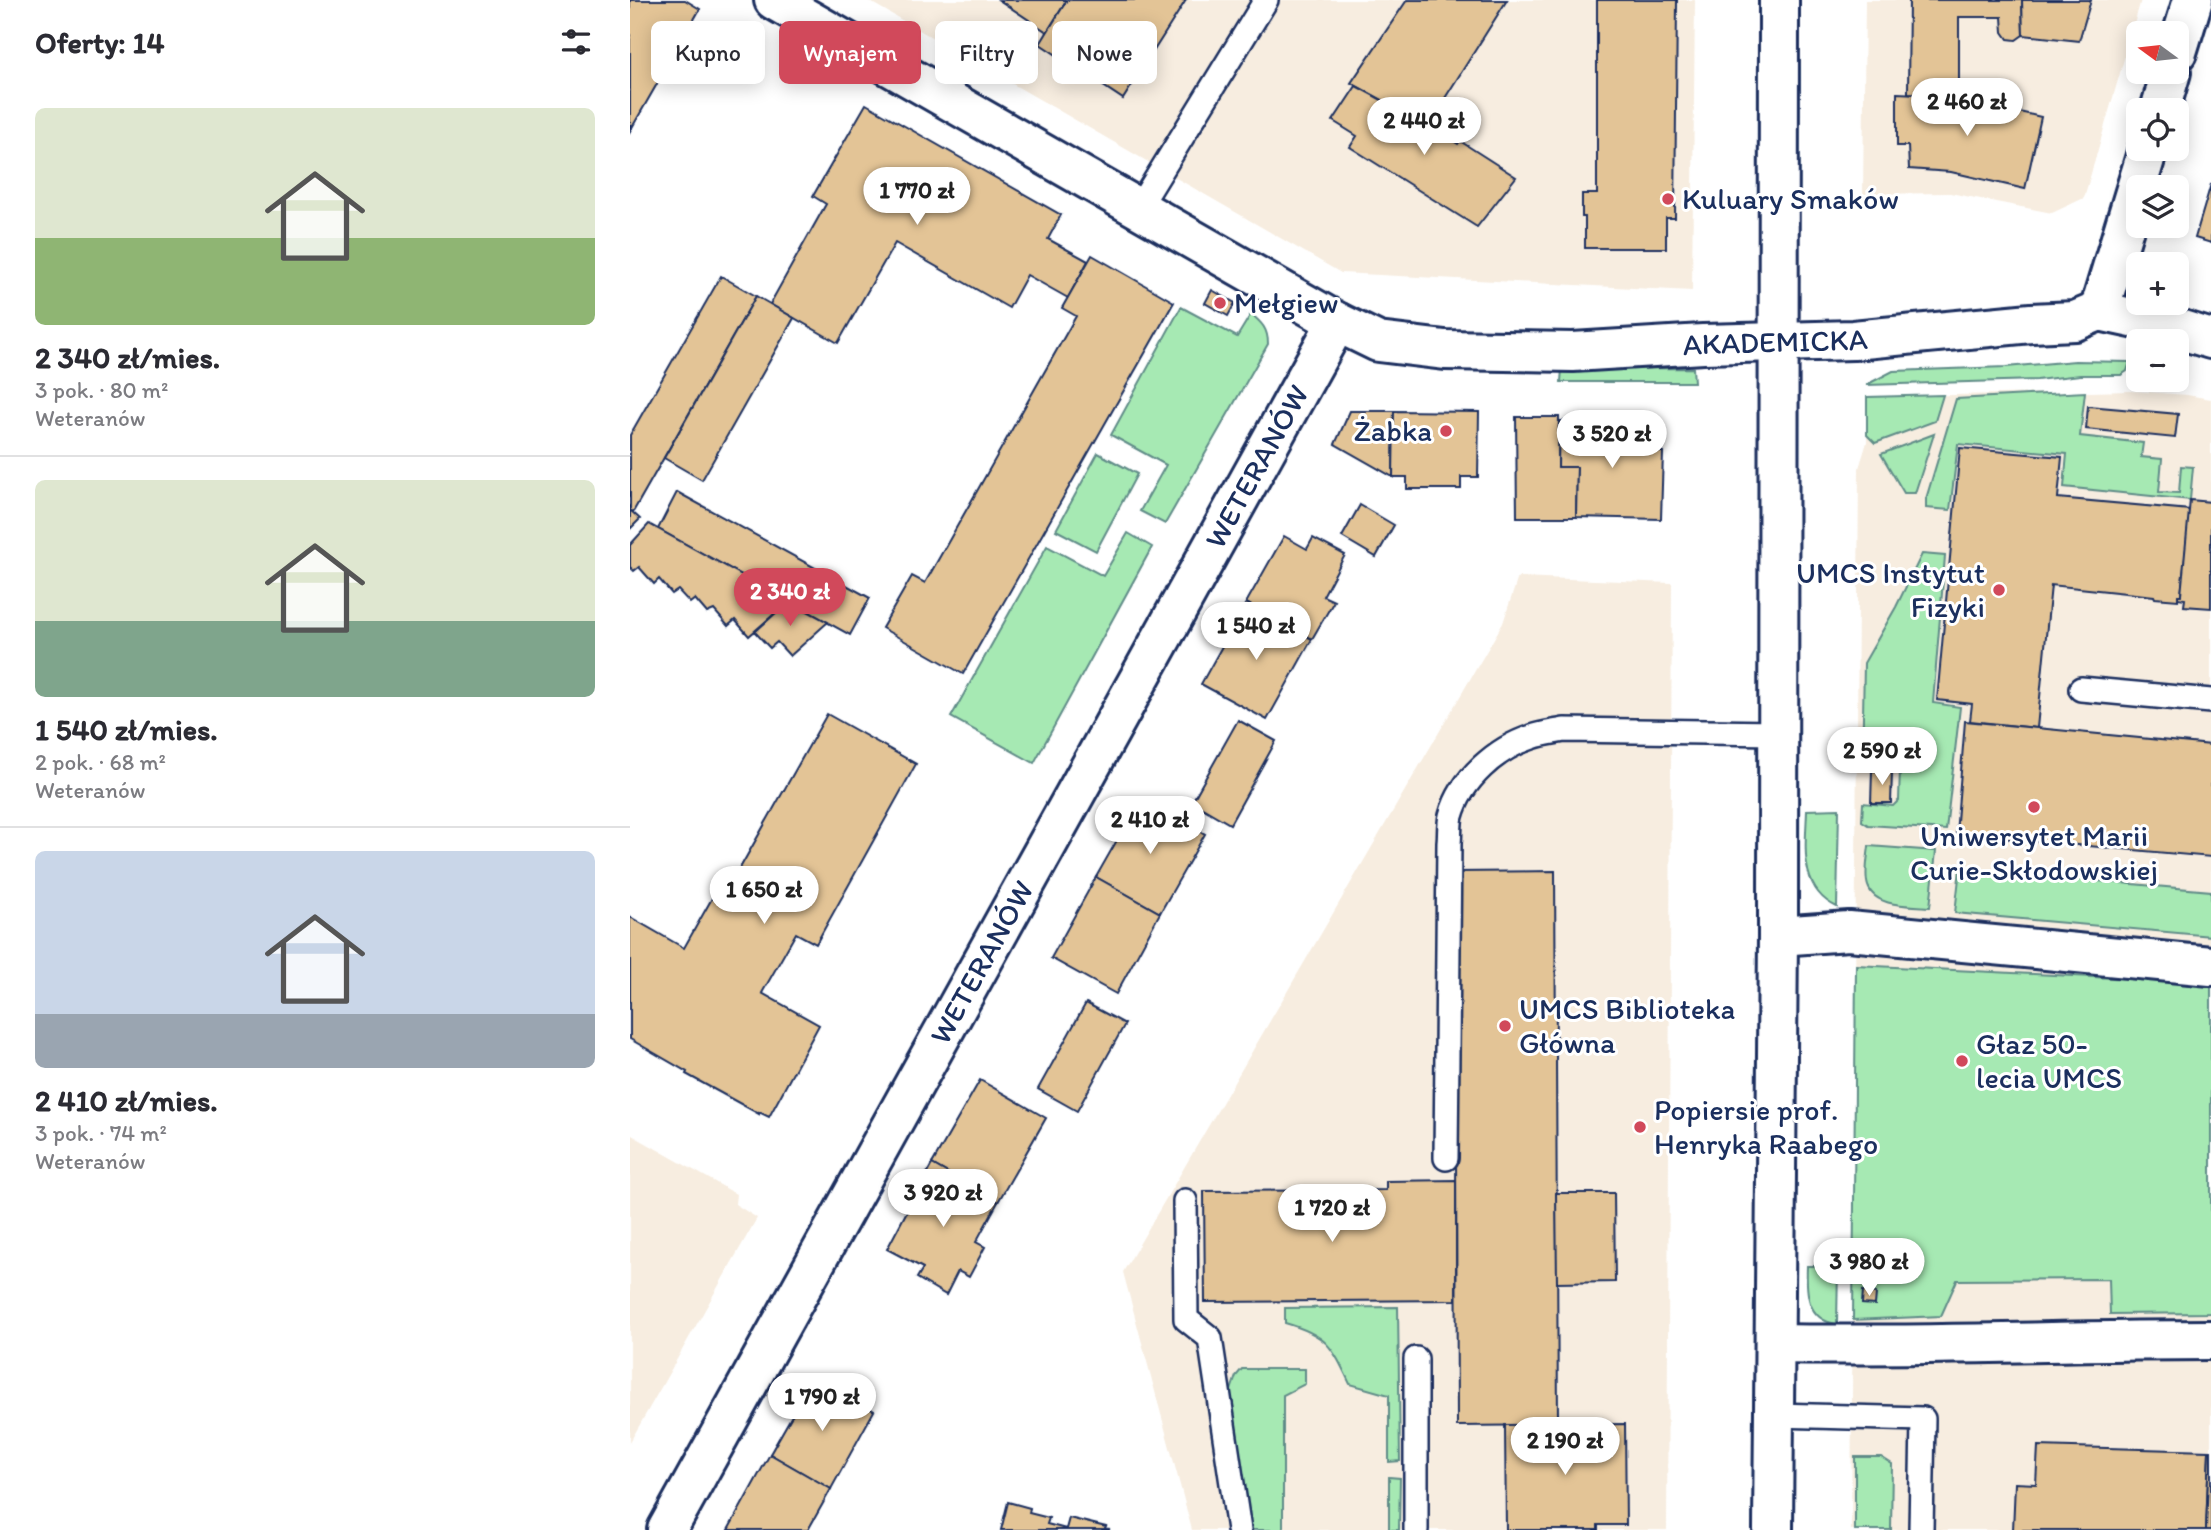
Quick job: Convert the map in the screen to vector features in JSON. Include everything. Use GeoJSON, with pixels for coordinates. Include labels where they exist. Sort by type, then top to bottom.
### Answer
{"type":"FeatureCollection","features":[{"type":"Feature","properties":{"kind":"street","name":"AKADEMICKA"},"geometry":{"type":"LineString","coordinates":[[774,0],[1337,322],[1378,342],[1445,350],[1573,352],[1703,344],[1853,340],[2075,321],[2099,311],[2169,326],[2211,339]]}},
{"type":"Feature","properties":{"kind":"street"},"geometry":{"type":"LineString","coordinates":[[1773,1530],[1778,936],[1779,0]]}},
{"type":"Feature","properties":{"kind":"street"},"geometry":{"type":"LineString","coordinates":[[2187,21],[2193,0]]}},
{"type":"Feature","properties":{"kind":"street"},"geometry":{"type":"LineString","coordinates":[[2099,311],[2144,161]]}},
{"type":"Feature","properties":{"kind":"street","name":"WETERANÓW"},"geometry":{"type":"LineString","coordinates":[[667,1530],[1337,322]]}},
{"type":"Feature","properties":{"kind":"street"},"geometry":{"type":"LineString","coordinates":[[1778,936],[1849,931],[2211,966]]}},
{"type":"Feature","properties":{"kind":"street"},"geometry":{"type":"LineString","coordinates":[[1776,1344],[1901,1345],[2211,1340]]}},
{"type":"Feature","properties":{"kind":"lane"},"geometry":{"type":"LineString","coordinates":[[1139,207],[1266,0]]}},
{"type":"Feature","properties":{"kind":"lane"},"geometry":{"type":"LineString","coordinates":[[2081,689],[2211,701]]}},
{"type":"Feature","properties":{"kind":"lane"},"geometry":{"type":"LineString","coordinates":[[1446,1158],[1451,816],[1460,796],[1476,773],[1495,755],[1530,737],[1564,730],[1777,733]]}},
{"type":"Feature","properties":{"kind":"lane"},"geometry":{"type":"LineString","coordinates":[[1185,1201],[1186,1319],[1210,1338],[1239,1530]]}},
{"type":"Feature","properties":{"kind":"lane"},"geometry":{"type":"LineString","coordinates":[[1416,1359],[1416,1530]]}},
{"type":"Feature","properties":{"kind":"lane"},"geometry":{"type":"LineString","coordinates":[[1775,1415],[1923,1419],[1921,1530]]}},
{"type":"Feature","properties":{"kind":"shaded area"},"geometry":{"type":"Polygon","coordinates":[[[867,0],[1695,0],[1692,291],[1341,273],[1013,84],[1038,84],[1038,21],[935,21],[935,39],[921,31],[921,21],[903,21],[867,0]]]}},
{"type":"Feature","properties":{"kind":"shaded area"},"geometry":{"type":"Polygon","coordinates":[[[1865,0],[2141,0],[2135,21],[2126,21],[2126,52],[2084,198],[2052,213],[1950,193],[1863,194],[1865,0]]]}},
{"type":"Feature","properties":{"kind":"shaded area","name":"Uniwersytet Marii Curie-Skłodowskiej"},"geometry":{"type":"Polygon","coordinates":[[[2126,391],[2211,399],[2211,1530],[1851,1530],[1859,468],[1867,442],[1867,397],[2126,391]]]}},
{"type":"Feature","properties":{"kind":"shaded area"},"geometry":{"type":"Polygon","coordinates":[[[1518,577],[1672,583],[1667,1530],[1192,1530],[1123,1272],[1503,623],[1518,577]]]}},
{"type":"Feature","properties":{"kind":"shaded area"},"geometry":{"type":"Polygon","coordinates":[[[630,1134],[736,1194],[735,1204],[757,1218],[630,1442],[630,1134]]]}},
{"type":"Feature","properties":{"kind":"green space"},"geometry":{"type":"Polygon","coordinates":[[[1181,307],[1237,337],[1251,314],[1264,327],[1268,344],[1165,524],[1140,511],[1166,465],[1111,435],[1181,307]]]}},
{"type":"Feature","properties":{"kind":"green space"},"geometry":{"type":"Polygon","coordinates":[[[2075,361],[2126,362],[2126,372],[2121,375],[1866,385],[1893,371],[2006,367],[2075,361]]]}},
{"type":"Feature","properties":{"kind":"green space"},"geometry":{"type":"Polygon","coordinates":[[[1693,368],[1694,382],[1561,382],[1562,369],[1693,368]]]}},
{"type":"Feature","properties":{"kind":"green space"},"geometry":{"type":"Polygon","coordinates":[[[2085,392],[2080,436],[2143,443],[2141,457],[2162,459],[2159,492],[2179,493],[2181,466],[2193,467],[2190,500],[2064,487],[2067,454],[1958,444],[1950,510],[1926,508],[1926,499],[1956,399],[2085,392]]]}},
{"type":"Feature","properties":{"kind":"green space"},"geometry":{"type":"Polygon","coordinates":[[[1943,395],[1935,421],[1875,443],[1867,435],[1867,397],[1943,395]]]}},
{"type":"Feature","properties":{"kind":"green space"},"geometry":{"type":"Polygon","coordinates":[[[1934,434],[1915,493],[1904,493],[1881,454],[1934,434]]]}},
{"type":"Feature","properties":{"kind":"green space"},"geometry":{"type":"Polygon","coordinates":[[[1098,453],[1137,474],[1096,551],[1056,530],[1098,453]]]}},
{"type":"Feature","properties":{"kind":"green space"},"geometry":{"type":"Polygon","coordinates":[[[1128,533],[1152,547],[1034,763],[951,717],[1047,546],[1103,576],[1128,533]]]}},
{"type":"Feature","properties":{"kind":"green space"},"geometry":{"type":"Polygon","coordinates":[[[1922,554],[1945,556],[1933,703],[1960,707],[1946,830],[1868,825],[1862,821],[1863,803],[1893,806],[1899,800],[1900,769],[1862,770],[1864,663],[1922,554]]]}},
{"type":"Feature","properties":{"kind":"green space"},"geometry":{"type":"Polygon","coordinates":[[[1839,809],[1837,907],[1824,899],[1810,878],[1806,837],[1807,810],[1839,809]]]}},
{"type":"Feature","properties":{"kind":"green space"},"geometry":{"type":"Polygon","coordinates":[[[1869,846],[1936,851],[1930,907],[1894,904],[1872,893],[1866,876],[1869,846]]]}},
{"type":"Feature","properties":{"kind":"green space"},"geometry":{"type":"Polygon","coordinates":[[[1960,869],[2211,891],[2211,936],[1955,913],[1960,869]]]}},
{"type":"Feature","properties":{"kind":"green space"},"geometry":{"type":"Polygon","coordinates":[[[1856,965],[2211,983],[2211,1313],[2110,1314],[2109,1279],[1957,1280],[1941,1316],[1853,1320],[1856,965]]]}},
{"type":"Feature","properties":{"kind":"green space"},"geometry":{"type":"Polygon","coordinates":[[[1807,1266],[1838,1266],[1837,1324],[1819,1317],[1810,1303],[1807,1266]]]}},
{"type":"Feature","properties":{"kind":"green space"},"geometry":{"type":"Polygon","coordinates":[[[1398,1307],[1400,1461],[1389,1462],[1389,1395],[1350,1384],[1327,1344],[1310,1332],[1285,1323],[1285,1308],[1398,1307]]]}},
{"type":"Feature","properties":{"kind":"green space"},"geometry":{"type":"Polygon","coordinates":[[[1242,1369],[1305,1369],[1305,1384],[1283,1395],[1283,1530],[1251,1530],[1228,1399],[1236,1376],[1242,1369]]]}},
{"type":"Feature","properties":{"kind":"green space"},"geometry":{"type":"Polygon","coordinates":[[[1855,1457],[1881,1457],[1892,1464],[1891,1530],[1855,1530],[1855,1457]]]}},
{"type":"Feature","properties":{"kind":"green space"},"geometry":{"type":"Polygon","coordinates":[[[1389,1477],[1400,1478],[1399,1530],[1389,1530],[1389,1477]]]}},
{"type":"Feature","properties":{"kind":"building"},"geometry":{"type":"Polygon","coordinates":[[[630,0],[685,0],[700,9],[693,21],[651,21],[651,84],[657,84],[630,131],[630,0]]]}},
{"type":"Feature","properties":{"kind":"building"},"geometry":{"type":"Polygon","coordinates":[[[999,0],[1067,0],[1047,32],[1038,26],[1038,21],[1030,21],[999,0]]]}},
{"type":"Feature","properties":{"kind":"building"},"geometry":{"type":"Polygon","coordinates":[[[1067,0],[1186,0],[1157,46],[1157,21],[1054,21],[1067,0]]]}},
{"type":"Feature","properties":{"kind":"building"},"geometry":{"type":"Polygon","coordinates":[[[1407,0],[1507,0],[1428,125],[1351,83],[1407,0]]]}},
{"type":"Feature","properties":{"kind":"building"},"geometry":{"type":"Polygon","coordinates":[[[1597,0],[1677,0],[1675,218],[1666,218],[1666,248],[1585,248],[1582,194],[1597,194],[1597,0]]]}},
{"type":"Feature","properties":{"kind":"building"},"geometry":{"type":"Polygon","coordinates":[[[1909,0],[2022,0],[2023,35],[2016,40],[2008,39],[2003,32],[2002,17],[1959,17],[1959,101],[1940,98],[1940,95],[1908,93],[1909,0]]]}},
{"type":"Feature","properties":{"kind":"building"},"geometry":{"type":"Polygon","coordinates":[[[2022,0],[2091,0],[2079,41],[2023,35],[2022,0]]]}},
{"type":"Feature","properties":{"kind":"building"},"geometry":{"type":"Polygon","coordinates":[[[1052,24],[1052,52],[1040,44],[1052,24]]]}},
{"type":"Feature","properties":{"kind":"building"},"geometry":{"type":"Polygon","coordinates":[[[1100,84],[1133,84],[1123,99],[1100,84]]]}},
{"type":"Feature","properties":{"kind":"building"},"geometry":{"type":"Polygon","coordinates":[[[1356,86],[1458,144],[1460,141],[1516,177],[1477,227],[1350,147],[1357,136],[1333,121],[1356,86]]]}},
{"type":"Feature","properties":{"kind":"building"},"geometry":{"type":"Polygon","coordinates":[[[1897,93],[1940,95],[1940,98],[1959,101],[1959,98],[2041,117],[2025,189],[1951,172],[1909,169],[1908,146],[1897,146],[1897,93]]]}},
{"type":"Feature","properties":{"kind":"building"},"geometry":{"type":"Polygon","coordinates":[[[866,104],[1061,215],[1048,239],[1088,261],[1068,298],[1027,275],[1009,308],[895,243],[838,343],[770,304],[826,204],[813,196],[866,104]]]}},
{"type":"Feature","properties":{"kind":"building"},"geometry":{"type":"Polygon","coordinates":[[[2211,184],[2211,243],[2195,238],[2211,184]]]}},
{"type":"Feature","properties":{"kind":"building"},"geometry":{"type":"Polygon","coordinates":[[[1092,255],[1174,302],[963,674],[882,628],[912,576],[925,583],[1076,316],[1062,308],[1092,255]]]}},
{"type":"Feature","properties":{"kind":"building"},"geometry":{"type":"Polygon","coordinates":[[[721,276],[756,296],[633,512],[630,510],[630,435],[721,276]]]}},
{"type":"Feature","properties":{"kind":"building","name":"Mełgiew"},"geometry":{"type":"Polygon","coordinates":[[[1212,290],[1235,303],[1228,316],[1205,303],[1212,290]]]}},
{"type":"Feature","properties":{"kind":"building"},"geometry":{"type":"Polygon","coordinates":[[[756,296],[794,318],[702,480],[664,458],[756,296]]]}},
{"type":"Feature","properties":{"kind":"building"},"geometry":{"type":"Polygon","coordinates":[[[2088,406],[2178,414],[2175,438],[2086,429],[2088,406]]]}},
{"type":"Feature","properties":{"kind":"building"},"geometry":{"type":"Polygon","coordinates":[[[1350,411],[1394,411],[1393,477],[1335,444],[1350,411]]]}},
{"type":"Feature","properties":{"kind":"building"},"geometry":{"type":"Polygon","coordinates":[[[1394,411],[1479,412],[1478,477],[1461,477],[1461,489],[1407,489],[1407,477],[1393,477],[1394,411]]]}},
{"type":"Feature","properties":{"kind":"building"},"geometry":{"type":"Polygon","coordinates":[[[1516,417],[1559,417],[1558,467],[1577,467],[1576,517],[1517,517],[1516,417]]]}},
{"type":"Feature","properties":{"kind":"building"},"geometry":{"type":"Polygon","coordinates":[[[1559,421],[1645,423],[1645,452],[1663,452],[1661,519],[1576,517],[1577,467],[1558,467],[1559,421]]]}},
{"type":"Feature","properties":{"kind":"building","name":"UMCS Instytut Fizyki"},"geometry":{"type":"Polygon","coordinates":[[[1960,448],[2062,457],[2058,498],[2190,510],[2181,595],[2178,595],[2178,600],[2051,585],[2037,728],[1970,721],[1972,704],[1937,700],[1960,448]]]}},
{"type":"Feature","properties":{"kind":"building"},"geometry":{"type":"Polygon","coordinates":[[[677,492],[870,598],[850,635],[658,529],[677,492]]]}},
{"type":"Feature","properties":{"kind":"building"},"geometry":{"type":"Polygon","coordinates":[[[2190,500],[2211,502],[2211,608],[2184,606],[2185,599],[2178,598],[2178,595],[2181,595],[2190,500]]]}},
{"type":"Feature","properties":{"kind":"building"},"geometry":{"type":"Polygon","coordinates":[[[1360,505],[1394,525],[1376,557],[1342,537],[1360,505]]]}},
{"type":"Feature","properties":{"kind":"building"},"geometry":{"type":"Polygon","coordinates":[[[630,510],[640,519],[630,529],[630,510]]]}},
{"type":"Feature","properties":{"kind":"building"},"geometry":{"type":"Polygon","coordinates":[[[649,524],[789,601],[749,636],[735,620],[728,626],[714,610],[707,613],[695,599],[690,603],[678,590],[672,594],[659,579],[654,584],[639,567],[634,571],[630,567],[630,545],[649,524]]]}},
{"type":"Feature","properties":{"kind":"building"},"geometry":{"type":"Polygon","coordinates":[[[1284,536],[1307,549],[1313,538],[1345,555],[1323,596],[1334,601],[1312,639],[1246,603],[1284,536]]]}},
{"type":"Feature","properties":{"kind":"building"},"geometry":{"type":"Polygon","coordinates":[[[789,601],[828,622],[790,656],[777,642],[770,648],[755,632],[789,601]]]}},
{"type":"Feature","properties":{"kind":"building"},"geometry":{"type":"Polygon","coordinates":[[[1246,603],[1312,639],[1267,720],[1201,684],[1246,603]]]}},
{"type":"Feature","properties":{"kind":"building"},"geometry":{"type":"Polygon","coordinates":[[[827,714],[916,764],[816,944],[796,933],[762,993],[819,1025],[769,1117],[686,1074],[687,1072],[630,1039],[630,917],[684,948],[719,886],[727,891],[827,714]]]}},
{"type":"Feature","properties":{"kind":"building"},"geometry":{"type":"Polygon","coordinates":[[[1238,720],[1276,741],[1230,824],[1192,802],[1238,720]]]}},
{"type":"Feature","properties":{"kind":"building"},"geometry":{"type":"Polygon","coordinates":[[[1965,721],[2211,745],[2211,857],[1956,834],[1965,721]]]}},
{"type":"Feature","properties":{"kind":"building"},"geometry":{"type":"Polygon","coordinates":[[[1872,771],[1892,771],[1891,803],[1871,803],[1872,771]]]}},
{"type":"Feature","properties":{"kind":"building"},"geometry":{"type":"Polygon","coordinates":[[[1141,798],[1205,834],[1160,913],[1096,877],[1141,798]]]}},
{"type":"Feature","properties":{"kind":"building","name":"UMCS Biblioteka Główna"},"geometry":{"type":"Polygon","coordinates":[[[1555,871],[1558,1425],[1457,1426],[1455,872],[1555,871]]]}},
{"type":"Feature","properties":{"kind":"building"},"geometry":{"type":"Polygon","coordinates":[[[1096,877],[1160,913],[1116,994],[1051,958],[1096,877]]]}},
{"type":"Feature","properties":{"kind":"building"},"geometry":{"type":"Polygon","coordinates":[[[1086,1003],[1125,1024],[1077,1111],[1038,1089],[1086,1003]]]}},
{"type":"Feature","properties":{"kind":"building"},"geometry":{"type":"Polygon","coordinates":[[[980,1080],[1046,1118],[998,1202],[932,1164],[980,1080]]]}},
{"type":"Feature","properties":{"kind":"building"},"geometry":{"type":"Polygon","coordinates":[[[932,1164],[998,1202],[976,1242],[985,1247],[969,1277],[958,1271],[946,1295],[917,1278],[923,1268],[887,1249],[932,1164]]]}},
{"type":"Feature","properties":{"kind":"building"},"geometry":{"type":"Polygon","coordinates":[[[1456,1180],[1456,1300],[1205,1302],[1204,1191],[1386,1190],[1386,1181],[1456,1180]]]}},
{"type":"Feature","properties":{"kind":"building"},"geometry":{"type":"Polygon","coordinates":[[[1556,1193],[1614,1193],[1615,1282],[1557,1283],[1556,1193]]]}},
{"type":"Feature","properties":{"kind":"building"},"geometry":{"type":"Polygon","coordinates":[[[1863,1291],[1876,1293],[1875,1305],[1862,1304],[1863,1291]]]}},
{"type":"Feature","properties":{"kind":"building"},"geometry":{"type":"Polygon","coordinates":[[[814,1377],[874,1411],[831,1489],[770,1454],[814,1377]]]}},
{"type":"Feature","properties":{"kind":"building"},"geometry":{"type":"Polygon","coordinates":[[[1625,1424],[1626,1525],[1598,1525],[1598,1530],[1506,1530],[1505,1425],[1625,1424]]]}},
{"type":"Feature","properties":{"kind":"building"},"geometry":{"type":"Polygon","coordinates":[[[2038,1446],[2209,1451],[2206,1530],[2013,1530],[2015,1483],[2036,1484],[2038,1446]]]}},
{"type":"Feature","properties":{"kind":"building"},"geometry":{"type":"Polygon","coordinates":[[[2209,1451],[2211,1530],[2206,1530],[2209,1451]]]}},
{"type":"Feature","properties":{"kind":"building"},"geometry":{"type":"Polygon","coordinates":[[[770,1454],[831,1489],[808,1530],[728,1530],[770,1454]]]}},
{"type":"Feature","properties":{"kind":"building"},"geometry":{"type":"Polygon","coordinates":[[[1008,1502],[1030,1508],[1029,1513],[1049,1518],[1047,1524],[1066,1529],[1069,1518],[1110,1530],[1001,1530],[1008,1502]]]}},
{"type":"Feature","properties":{"kind":"place","name":"Kuluary Smaków"},"geometry":{"type":"Point","coordinates":[1668,199]}},
{"type":"Feature","properties":{"kind":"place","name":"Mełgiew"},"geometry":{"type":"Point","coordinates":[1220,303]}},
{"type":"Feature","properties":{"kind":"place","name":"Żabka"},"geometry":{"type":"Point","coordinates":[1446,431]}},
{"type":"Feature","properties":{"kind":"place","name":"UMCS Instytut Fizyki"},"geometry":{"type":"Point","coordinates":[1999,590]}},
{"type":"Feature","properties":{"kind":"place","name":"Uniwersytet Marii Curie-Skłodowskiej"},"geometry":{"type":"Point","coordinates":[2034,807]}},
{"type":"Feature","properties":{"kind":"place","name":"UMCS Biblioteka Główna"},"geometry":{"type":"Point","coordinates":[1505,1026]}},
{"type":"Feature","properties":{"kind":"place","name":"Głaz 50- lecia UMCS"},"geometry":{"type":"Point","coordinates":[1962,1061]}},
{"type":"Feature","properties":{"kind":"place","name":"Popiersie prof. Henryka Raabego"},"geometry":{"type":"Point","coordinates":[1640,1127]}}]}
